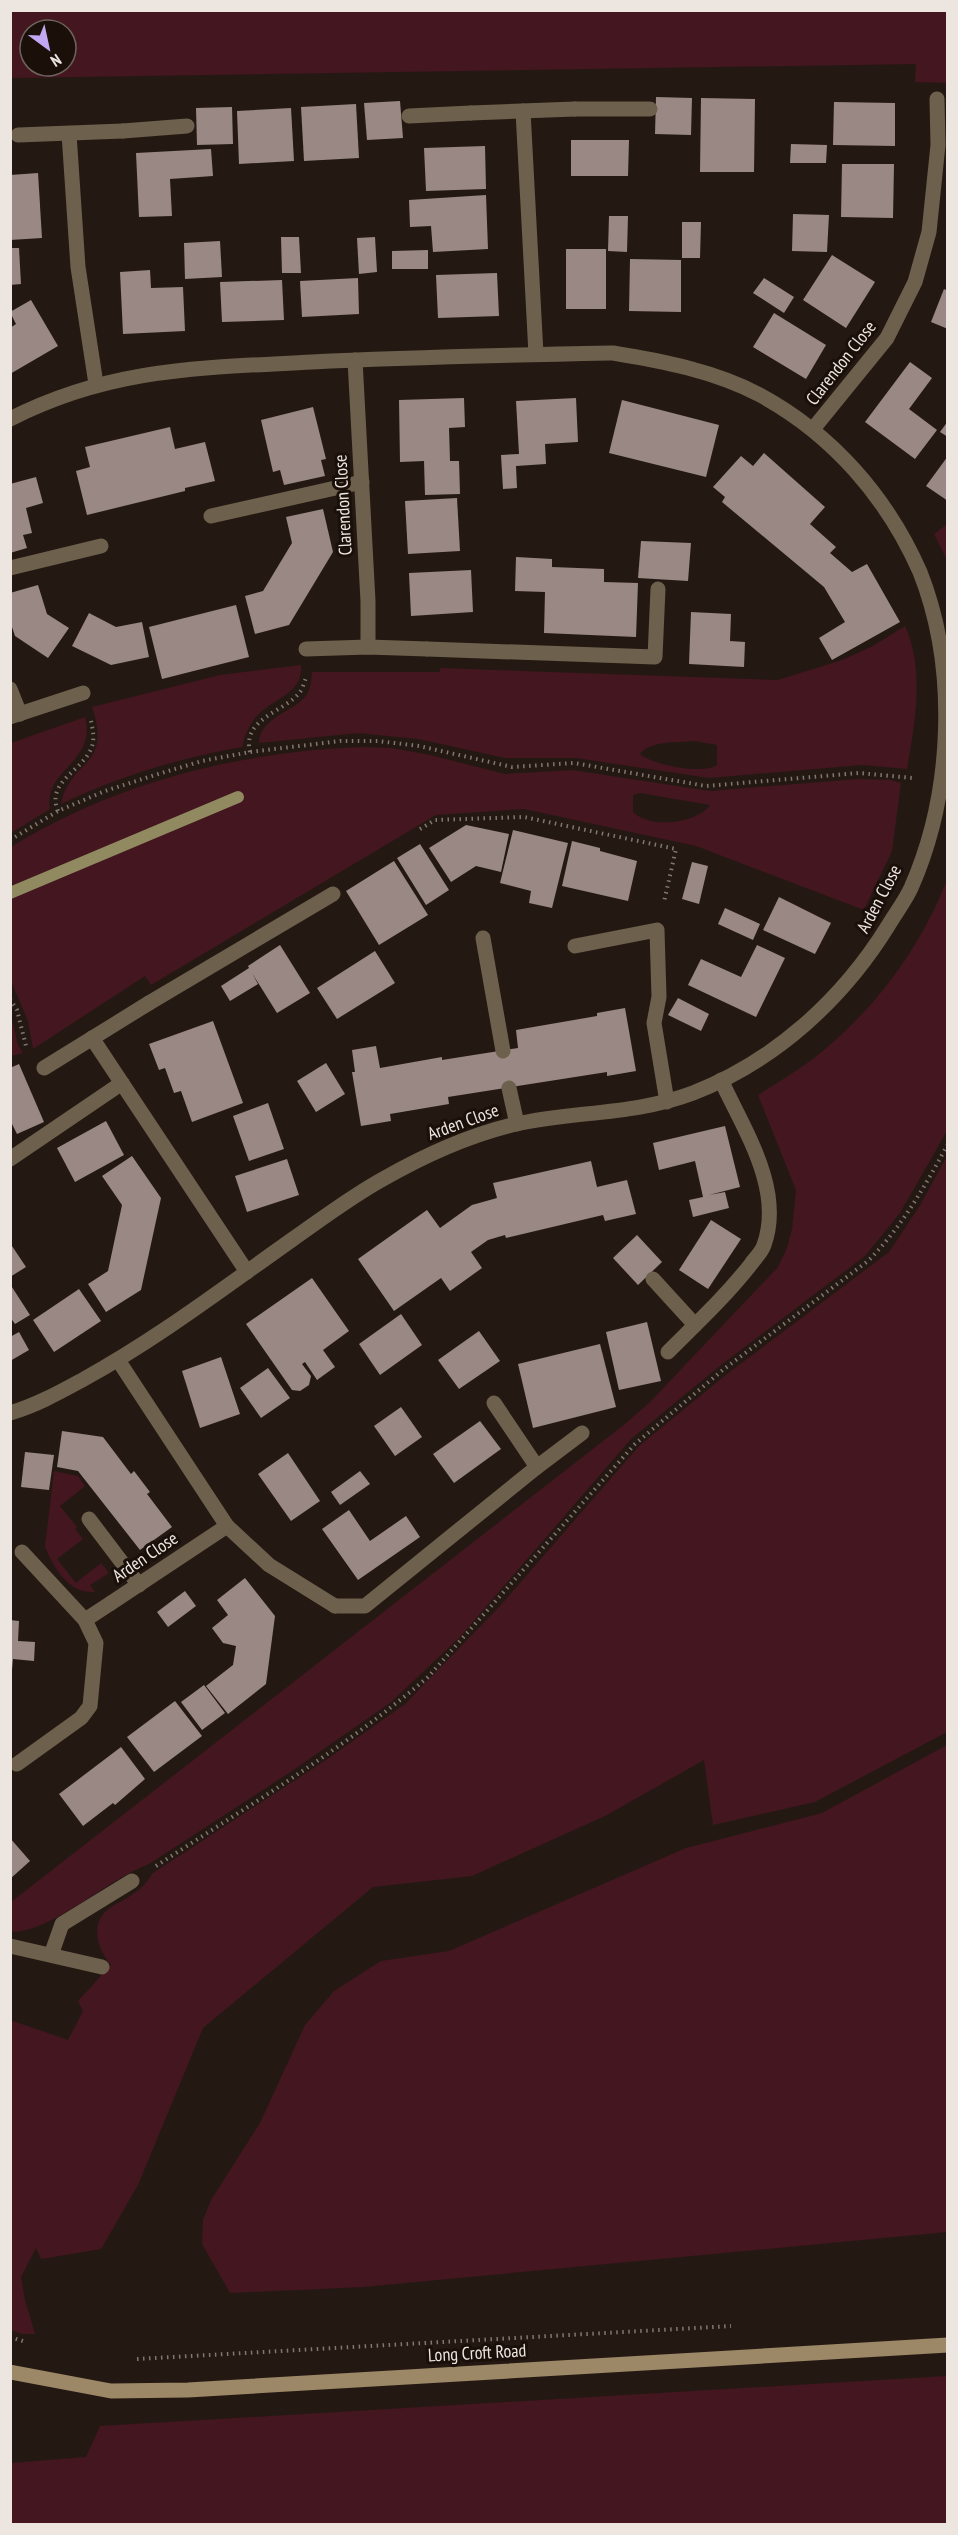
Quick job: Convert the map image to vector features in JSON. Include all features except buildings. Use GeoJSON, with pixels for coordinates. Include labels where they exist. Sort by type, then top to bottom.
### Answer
{"type":"FeatureCollection","features":[{"type":"Feature","properties":{"kind":"street","name":"Clarendon Close"},"geometry":{"type":"LineString","coordinates":[[813,429],[887,338],[915,282],[928,232],[943,145],[937,99]]}},
{"type":"Feature","properties":{"kind":"street"},"geometry":{"type":"LineString","coordinates":[[409,116],[575,109],[650,109]]}},
{"type":"Feature","properties":{"kind":"street"},"geometry":{"type":"LineString","coordinates":[[523,111],[536,354]]}},
{"type":"Feature","properties":{"kind":"street"},"geometry":{"type":"LineString","coordinates":[[14,135],[69,134],[188,126]]}},
{"type":"Feature","properties":{"kind":"street"},"geometry":{"type":"LineString","coordinates":[[69,134],[78,267],[96,384]]}},
{"type":"Feature","properties":{"kind":"street","name":"Clarendon Close"},"geometry":{"type":"LineString","coordinates":[[10,418],[58,396],[96,384],[144,374],[191,368],[355,360],[613,353],[684,367],[759,394],[813,429],[871,488],[894,521],[927,588],[945,666]]}},
{"type":"Feature","properties":{"kind":"street","name":"Clarendon Close"},"geometry":{"type":"LineString","coordinates":[[355,360],[368,647]]}},
{"type":"Feature","properties":{"kind":"street"},"geometry":{"type":"LineString","coordinates":[[211,516],[362,482]]}},
{"type":"Feature","properties":{"kind":"street"},"geometry":{"type":"LineString","coordinates":[[10,568],[101,546]]}},
{"type":"Feature","properties":{"kind":"street"},"geometry":{"type":"LineString","coordinates":[[306,649],[368,647],[655,657],[658,589]]}},
{"type":"Feature","properties":{"kind":"street","name":"Arden Close"},"geometry":{"type":"LineString","coordinates":[[10,1413],[31,1407],[118,1360],[380,1180],[437,1151],[480,1134],[517,1124],[631,1110],[667,1102],[721,1080],[792,1037],[828,1005],[873,949],[910,889],[933,819],[942,782],[947,693],[945,666]]}},
{"type":"Feature","properties":{"kind":"street"},"geometry":{"type":"LineString","coordinates":[[10,689],[15,715],[83,693]]}},
{"type":"Feature","properties":{"kind":"street"},"geometry":{"type":"LineString","coordinates":[[44,1068],[333,894]]}},
{"type":"Feature","properties":{"kind":"street"},"geometry":{"type":"LineString","coordinates":[[575,946],[657,930],[659,997],[654,1023],[667,1102]]}},
{"type":"Feature","properties":{"kind":"street"},"geometry":{"type":"LineString","coordinates":[[483,938],[502,1051]]}},
{"type":"Feature","properties":{"kind":"street"},"geometry":{"type":"LineString","coordinates":[[92,1038],[247,1272]]}},
{"type":"Feature","properties":{"kind":"street"},"geometry":{"type":"LineString","coordinates":[[669,1352],[735,1284],[764,1247],[771,1214],[767,1185],[757,1158],[721,1080]]}},
{"type":"Feature","properties":{"kind":"street"},"geometry":{"type":"LineString","coordinates":[[10,1159],[122,1083]]}},
{"type":"Feature","properties":{"kind":"street"},"geometry":{"type":"LineString","coordinates":[[509,1088],[517,1124]]}},
{"type":"Feature","properties":{"kind":"street"},"geometry":{"type":"LineString","coordinates":[[653,1279],[695,1325]]}},
{"type":"Feature","properties":{"kind":"street"},"geometry":{"type":"LineString","coordinates":[[118,1360],[227,1526],[269,1565],[335,1606],[365,1606],[582,1433]]}},
{"type":"Feature","properties":{"kind":"street"},"geometry":{"type":"LineString","coordinates":[[494,1403],[537,1467]]}},
{"type":"Feature","properties":{"kind":"street"},"geometry":{"type":"LineString","coordinates":[[89,1519],[139,1585]]}},
{"type":"Feature","properties":{"kind":"street","name":"Arden Close"},"geometry":{"type":"LineString","coordinates":[[85,1620],[227,1526]]}},
{"type":"Feature","properties":{"kind":"street"},"geometry":{"type":"LineString","coordinates":[[17,1764],[81,1718],[90,1706],[96,1643],[85,1620],[22,1552]]}},
{"type":"Feature","properties":{"kind":"street"},"geometry":{"type":"LineString","coordinates":[[51,1955],[62,1924],[132,1881]]}},
{"type":"Feature","properties":{"kind":"street"},"geometry":{"type":"LineString","coordinates":[[10,1946],[102,1967]]}},
{"type":"Feature","properties":{"kind":"street","name":"Long Croft Road"},"geometry":{"type":"LineString","coordinates":[[10,2372],[111,2391],[188,2390],[948,2345]]}},
{"type":"Feature","properties":{"kind":"path"},"geometry":{"type":"LineString","coordinates":[[250,752],[251,735],[257,724],[300,692],[306,677],[306,649]]}},
{"type":"Feature","properties":{"kind":"path"},"geometry":{"type":"LineString","coordinates":[[58,811],[55,803],[56,792],[64,778],[91,750],[94,736],[83,693]]}},
{"type":"Feature","properties":{"kind":"path"},"geometry":{"type":"LineString","coordinates":[[10,840],[58,811],[105,791],[155,775],[202,761],[250,752],[340,741],[378,741],[450,752],[512,766],[573,763],[706,786],[859,772],[917,778]]}},
{"type":"Feature","properties":{"kind":"path"},"geometry":{"type":"LineString","coordinates":[[420,829],[435,820],[524,817],[676,849],[657,930]]}},
{"type":"Feature","properties":{"kind":"path"},"geometry":{"type":"LineString","coordinates":[[10,999],[21,1023],[27,1050],[41,1071],[44,1068]]}},
{"type":"Feature","properties":{"kind":"path"},"geometry":{"type":"LineString","coordinates":[[132,1881],[359,1732],[428,1677],[635,1443],[724,1369],[868,1261],[889,1240],[915,1203],[948,1144]]}},
{"type":"Feature","properties":{"kind":"path"},"geometry":{"type":"LineString","coordinates":[[134,2359],[732,2325]]}},
{"type":"Feature","properties":{"kind":"path"},"geometry":{"type":"LineString","coordinates":[[10,2337],[31,2344]]}},
{"type":"Feature","properties":{"kind":"shaded area"},"geometry":{"type":"Polygon","coordinates":[[[10,11],[947,11],[947,83],[915,82],[916,64],[78,77],[78,18],[18,18],[18,78],[11,78],[10,11]]]}},
{"type":"Feature","properties":{"kind":"shaded area"},"geometry":{"type":"Polygon","coordinates":[[[947,524],[947,560],[934,534],[947,524]]]}},
{"type":"Feature","properties":{"kind":"shaded area"},"geometry":{"type":"Polygon","coordinates":[[[905,626],[911,643],[917,679],[913,733],[907,769],[862,765],[709,778],[576,758],[505,758],[418,739],[358,733],[259,743],[264,728],[306,695],[312,672],[440,672],[440,668],[778,680],[842,660],[873,646],[905,626]],[[694,741],[665,743],[651,746],[640,754],[666,765],[690,769],[710,768],[717,765],[717,745],[694,741]]]}},
{"type":"Feature","properties":{"kind":"shaded area"},"geometry":{"type":"Polygon","coordinates":[[[301,665],[301,674],[294,687],[263,710],[252,722],[242,747],[150,769],[61,804],[73,778],[94,753],[97,727],[92,707],[220,675],[301,665]]]}},
{"type":"Feature","properties":{"kind":"shaded area"},"geometry":{"type":"Polygon","coordinates":[[[85,717],[87,733],[84,745],[54,784],[50,795],[50,809],[11,833],[11,743],[85,717]]]}},
{"type":"Feature","properties":{"kind":"shaded area"},"geometry":{"type":"Polygon","coordinates":[[[391,748],[430,755],[505,774],[572,770],[710,791],[858,779],[890,780],[901,783],[892,851],[864,910],[696,846],[524,809],[436,815],[151,985],[145,976],[33,1049],[28,1021],[11,981],[11,847],[51,824],[136,788],[226,763],[318,750],[391,748]],[[640,793],[633,795],[633,812],[650,821],[684,820],[710,805],[640,793]]]}},
{"type":"Feature","properties":{"kind":"shaded area"},"geometry":{"type":"Polygon","coordinates":[[[947,880],[947,1131],[900,1213],[865,1256],[721,1365],[631,1439],[459,1638],[390,1703],[289,1773],[149,1864],[132,1871],[45,1923],[11,1932],[11,1902],[625,1424],[650,1402],[778,1267],[787,1248],[792,1229],[796,1190],[758,1095],[816,1056],[863,1013],[911,951],[925,928],[947,880]]]}},
{"type":"Feature","properties":{"kind":"shaded area"},"geometry":{"type":"Polygon","coordinates":[[[10,1011],[18,1045],[23,1053],[11,1056],[10,1011]]]}},
{"type":"Feature","properties":{"kind":"shaded area"},"geometry":{"type":"Polygon","coordinates":[[[947,1156],[947,1732],[815,1802],[713,1825],[704,1760],[607,1815],[472,1876],[373,1887],[203,2028],[138,2185],[101,2249],[41,2259],[36,2248],[21,2277],[35,2334],[22,2334],[11,2330],[10,2020],[68,2040],[83,2011],[78,2001],[111,1965],[100,1946],[97,1932],[100,1918],[105,1912],[144,1885],[153,1873],[326,1760],[405,1704],[500,1606],[639,1446],[727,1374],[889,1252],[919,1207],[947,1156]]]}},
{"type":"Feature","properties":{"kind":"shaded area"},"geometry":{"type":"Polygon","coordinates":[[[54,1471],[78,1476],[85,1486],[60,1506],[77,1527],[75,1529],[83,1539],[57,1559],[76,1583],[101,1563],[109,1573],[90,1585],[95,1592],[86,1592],[70,1584],[58,1571],[45,1547],[54,1471]]]}},
{"type":"Feature","properties":{"kind":"shaded area"},"geometry":{"type":"Polygon","coordinates":[[[947,1745],[947,2232],[363,2287],[230,2293],[202,2244],[203,2220],[211,2200],[260,2123],[305,2025],[334,1991],[381,1961],[449,1951],[686,1848],[822,1813],[947,1745]]]}},
{"type":"Feature","properties":{"kind":"shaded area"},"geometry":{"type":"Polygon","coordinates":[[[947,2376],[947,2524],[11,2524],[11,2463],[86,2457],[100,2426],[947,2376]]]}},
{"type":"Feature","properties":{"kind":"waterway"},"geometry":{"type":"LineString","coordinates":[[10,893],[238,797]]}}]}
